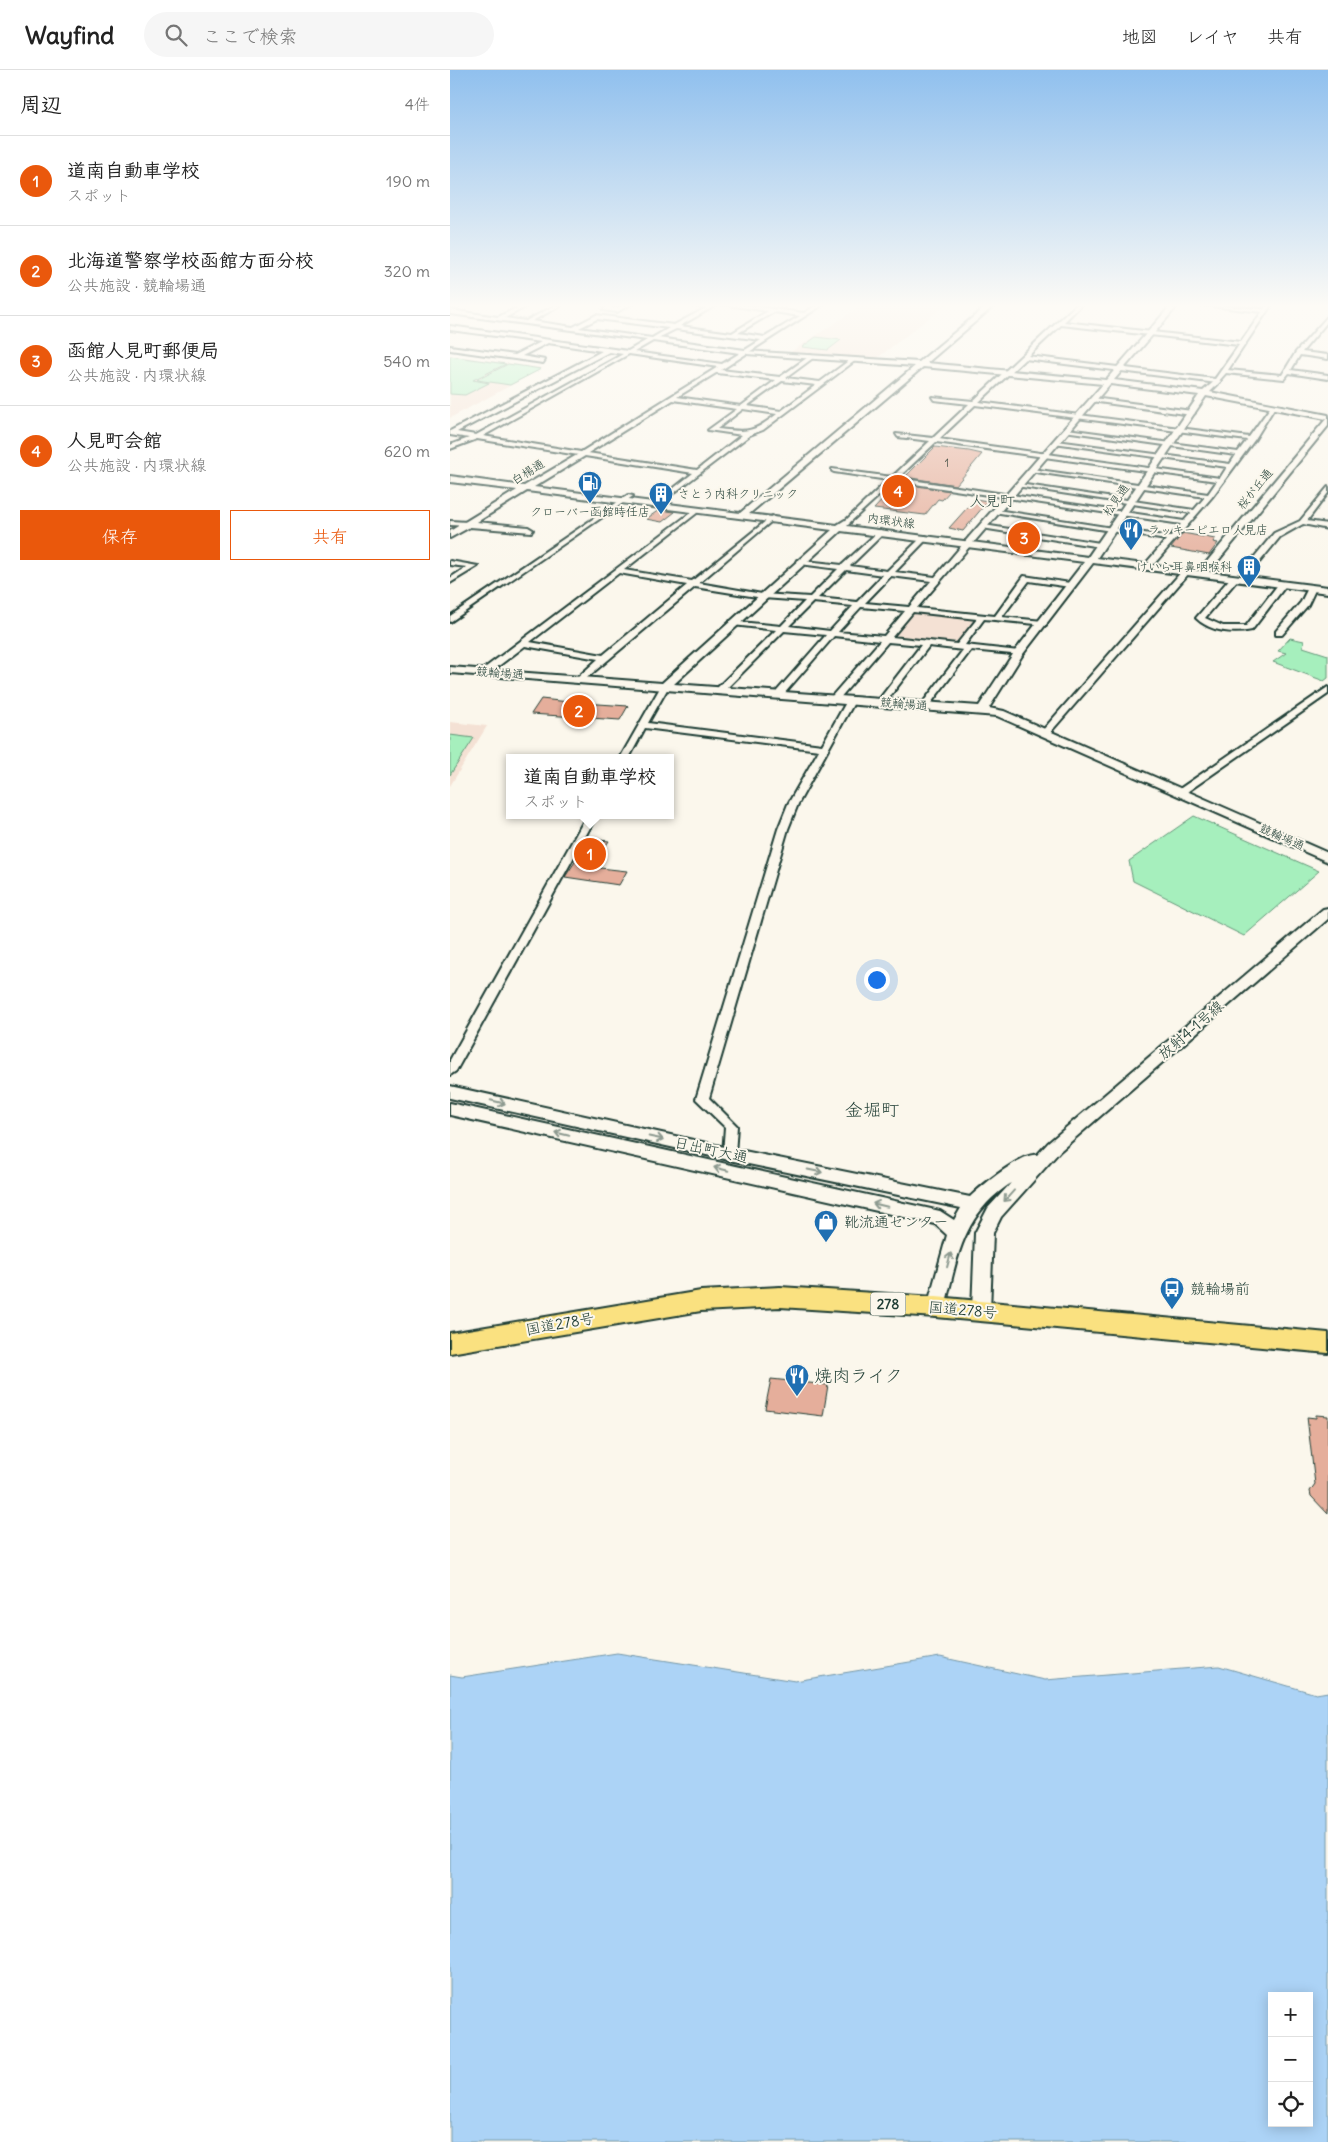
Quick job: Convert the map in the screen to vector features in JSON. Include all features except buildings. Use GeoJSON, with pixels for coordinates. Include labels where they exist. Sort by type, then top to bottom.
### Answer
{"type":"FeatureCollection","features":[{"type":"Feature","properties":{"kind":"highway","name":"国道278号"},"geometry":{"type":"LineString","coordinates":[[450,1343],[702,1301],[780,1297],[936,1307],[1328,1343]]}},
{"type":"Feature","properties":{"kind":"street"},"geometry":{"type":"LineString","coordinates":[[450,433],[511,401]]}},
{"type":"Feature","properties":{"kind":"street"},"geometry":{"type":"LineString","coordinates":[[450,448],[477,437],[543,401]]}},
{"type":"Feature","properties":{"kind":"street","name":"白楊通"},"geometry":{"type":"LineString","coordinates":[[450,535],[669,401]]}},
{"type":"Feature","properties":{"kind":"street"},"geometry":{"type":"LineString","coordinates":[[691,401],[782,413]]}},
{"type":"Feature","properties":{"kind":"street"},"geometry":{"type":"LineString","coordinates":[[748,434],[711,430],[751,401]]}},
{"type":"Feature","properties":{"kind":"street"},"geometry":{"type":"LineString","coordinates":[[662,500],[748,434],[761,429],[798,401]]}},
{"type":"Feature","properties":{"kind":"street"},"geometry":{"type":"LineString","coordinates":[[745,512],[878,401]]}},
{"type":"Feature","properties":{"kind":"street"},"geometry":{"type":"LineString","coordinates":[[955,401],[1252,439]]}},
{"type":"Feature","properties":{"kind":"street"},"geometry":{"type":"LineString","coordinates":[[626,754],[665,686],[843,525],[976,401]]}},
{"type":"Feature","properties":{"kind":"street"},"geometry":{"type":"LineString","coordinates":[[835,698],[1093,401]]}},
{"type":"Feature","properties":{"kind":"street"},"geometry":{"type":"LineString","coordinates":[[1099,401],[1192,413]]}},
{"type":"Feature","properties":{"kind":"street","name":"松見通"},"geometry":{"type":"LineString","coordinates":[[982,710],[1020,653],[1092,557],[1200,401]]}},
{"type":"Feature","properties":{"kind":"street"},"geometry":{"type":"LineString","coordinates":[[1243,401],[1328,417]]}},
{"type":"Feature","properties":{"kind":"street"},"geometry":{"type":"LineString","coordinates":[[1151,562],[1210,496],[1274,406]]}},
{"type":"Feature","properties":{"kind":"street"},"geometry":{"type":"LineString","coordinates":[[1076,408],[1086,409]]}},
{"type":"Feature","properties":{"kind":"street","name":"桜が丘通"},"geometry":{"type":"LineString","coordinates":[[1204,571],[1328,421]]}},
{"type":"Feature","properties":{"kind":"street"},"geometry":{"type":"LineString","coordinates":[[1074,494],[1129,424]]}},
{"type":"Feature","properties":{"kind":"street"},"geometry":{"type":"LineString","coordinates":[[1067,431],[1241,454]]}},
{"type":"Feature","properties":{"kind":"street"},"geometry":{"type":"LineString","coordinates":[[450,433],[699,472]]}},
{"type":"Feature","properties":{"kind":"street"},"geometry":{"type":"LineString","coordinates":[[898,435],[1046,456],[1140,487],[1210,496]]}},
{"type":"Feature","properties":{"kind":"street"},"geometry":{"type":"LineString","coordinates":[[1057,443],[1232,466]]}},
{"type":"Feature","properties":{"kind":"street"},"geometry":{"type":"LineString","coordinates":[[834,470],[1186,523]]}},
{"type":"Feature","properties":{"kind":"street"},"geometry":{"type":"LineString","coordinates":[[1032,471],[1152,470],[1222,480]]}},
{"type":"Feature","properties":{"kind":"street","name":"内環状線"},"geometry":{"type":"LineString","coordinates":[[450,474],[699,509],[745,512],[772,518],[843,525],[923,538],[970,542]]}},
{"type":"Feature","properties":{"kind":"street","name":"内環状線"},"geometry":{"type":"LineString","coordinates":[[450,479],[529,486]]}},
{"type":"Feature","properties":{"kind":"street"},"geometry":{"type":"LineString","coordinates":[[1019,486],[1196,512]]}},
{"type":"Feature","properties":{"kind":"street"},"geometry":{"type":"LineString","coordinates":[[1245,574],[1277,536],[1302,522],[1328,489]]}},
{"type":"Feature","properties":{"kind":"street"},"geometry":{"type":"LineString","coordinates":[[450,620],[627,498]]}},
{"type":"Feature","properties":{"kind":"street","name":"内環状線"},"geometry":{"type":"LineString","coordinates":[[627,498],[662,500],[1092,557],[1186,572],[1204,571],[1245,574],[1328,584]]}},
{"type":"Feature","properties":{"kind":"street"},"geometry":{"type":"LineString","coordinates":[[1042,536],[1066,505]]}},
{"type":"Feature","properties":{"kind":"street"},"geometry":{"type":"LineString","coordinates":[[485,672],[699,509]]}},
{"type":"Feature","properties":{"kind":"street"},"geometry":{"type":"LineString","coordinates":[[997,512],[1172,539]]}},
{"type":"Feature","properties":{"kind":"street"},"geometry":{"type":"LineString","coordinates":[[580,679],[772,518]]}},
{"type":"Feature","properties":{"kind":"street"},"geometry":{"type":"LineString","coordinates":[[1302,522],[1328,526]]}},
{"type":"Feature","properties":{"kind":"street"},"geometry":{"type":"LineString","coordinates":[[450,523],[528,530]]}},
{"type":"Feature","properties":{"kind":"street"},"geometry":{"type":"LineString","coordinates":[[984,528],[1100,545]]}},
{"type":"Feature","properties":{"kind":"street"},"geometry":{"type":"LineString","coordinates":[[722,689],[846,568],[880,532]]}},
{"type":"Feature","properties":{"kind":"street"},"geometry":{"type":"LineString","coordinates":[[780,693],[832,634],[923,538]]}},
{"type":"Feature","properties":{"kind":"street","name":"内環状線"},"geometry":{"type":"LineString","coordinates":[[1092,557],[1151,562],[1235,578],[1328,590]]}},
{"type":"Feature","properties":{"kind":"street"},"geometry":{"type":"LineString","coordinates":[[800,562],[938,580]]}},
{"type":"Feature","properties":{"kind":"street"},"geometry":{"type":"LineString","coordinates":[[450,563],[474,566],[450,581]]}},
{"type":"Feature","properties":{"kind":"street"},"geometry":{"type":"LineString","coordinates":[[618,571],[764,596],[1044,623]]}},
{"type":"Feature","properties":{"kind":"street"},"geometry":{"type":"LineString","coordinates":[[1046,733],[1186,572]]}},
{"type":"Feature","properties":{"kind":"street"},"geometry":{"type":"LineString","coordinates":[[998,618],[1027,578],[1070,585]]}},
{"type":"Feature","properties":{"kind":"street"},"geometry":{"type":"LineString","coordinates":[[1235,578],[1200,618],[1207,624],[1240,630],[1249,628],[1283,584]]}},
{"type":"Feature","properties":{"kind":"street"},"geometry":{"type":"LineString","coordinates":[[1279,633],[1305,603],[1312,588]]}},
{"type":"Feature","properties":{"kind":"street"},"geometry":{"type":"LineString","coordinates":[[925,705],[983,616]]}},
{"type":"Feature","properties":{"kind":"street"},"geometry":{"type":"LineString","coordinates":[[733,623],[1020,653]]}},
{"type":"Feature","properties":{"kind":"street"},"geometry":{"type":"LineString","coordinates":[[523,643],[604,658]]}},
{"type":"Feature","properties":{"kind":"street"},"geometry":{"type":"LineString","coordinates":[[880,702],[927,643]]}},
{"type":"Feature","properties":{"kind":"street","name":"競輪場通"},"geometry":{"type":"LineString","coordinates":[[450,670],[780,693],[982,710],[1000,714],[1046,733],[1328,858]]}},
{"type":"Feature","properties":{"kind":"street"},"geometry":{"type":"LineString","coordinates":[[1181,792],[1328,690]]}},
{"type":"Feature","properties":{"kind":"street"},"geometry":{"type":"LineString","coordinates":[[729,1154],[731,1126],[702,1099],[792,804],[852,699]]}},
{"type":"Feature","properties":{"kind":"street"},"geometry":{"type":"LineString","coordinates":[[642,725],[824,748]]}},
{"type":"Feature","properties":{"kind":"street"},"geometry":{"type":"LineString","coordinates":[[450,1071],[590,819]]}},
{"type":"Feature","properties":{"kind":"street","name":"放射4-1号線"},"geometry":{"type":"LineString","coordinates":[[981,1311],[984,1233],[994,1213],[1054,1147],[1328,912]]}},
{"type":"Feature","properties":{"kind":"street","name":"日出町大通"},"geometry":{"type":"LineString","coordinates":[[450,1092],[729,1154],[974,1204]]}},
{"type":"Feature","properties":{"kind":"street","name":"日出町大通"},"geometry":{"type":"LineString","coordinates":[[450,1109],[940,1218],[956,1232]]}},
{"type":"Feature","properties":{"kind":"street","name":"放射4-1号線"},"geometry":{"type":"LineString","coordinates":[[936,1307],[956,1232],[974,1204],[990,1189],[1054,1147]]}},
{"type":"Feature","properties":{"kind":"shaded area"},"geometry":{"type":"Polygon","coordinates":[[[450,401],[482,401],[450,418],[450,401]]]}},
{"type":"Feature","properties":{"kind":"shaded area"},"geometry":{"type":"Polygon","coordinates":[[[915,612],[977,618],[956,643],[893,637],[915,612]]]}},
{"type":"Feature","properties":{"kind":"shaded area"},"geometry":{"type":"Polygon","coordinates":[[[450,722],[487,726],[450,786],[450,722]]]}},
{"type":"Feature","properties":{"kind":"green space"},"geometry":{"type":"Polygon","coordinates":[[[1290,638],[1304,641],[1303,647],[1328,655],[1328,678],[1324,681],[1273,662],[1286,653],[1278,651],[1290,638]]]}},
{"type":"Feature","properties":{"kind":"green space"},"geometry":{"type":"Polygon","coordinates":[[[450,735],[474,738],[450,775],[450,735]]]}},
{"type":"Feature","properties":{"kind":"green space"},"geometry":{"type":"Polygon","coordinates":[[[1194,816],[1319,871],[1244,936],[1133,881],[1129,861],[1194,816]]]}},
{"type":"Feature","properties":{"kind":"water"},"geometry":{"type":"Polygon","coordinates":[[[617,1653],[795,1681],[940,1657],[1045,1680],[1219,1666],[1316,1694],[1328,1692],[1328,2142],[450,2142],[450,1675],[462,1677],[617,1653]]]}},
{"type":"Feature","properties":{"kind":"place","name":"人見町会館"},"geometry":{"type":"Point","coordinates":[898,491]}},
{"type":"Feature","properties":{"kind":"place","name":"クローバー函館時任店"},"geometry":{"type":"Point","coordinates":[590,504]}},
{"type":"Feature","properties":{"kind":"place","name":"さとう内科クリニック"},"geometry":{"type":"Point","coordinates":[661,515]}},
{"type":"Feature","properties":{"kind":"place","name":"函館人見町郵便局"},"geometry":{"type":"Point","coordinates":[1024,538]}},
{"type":"Feature","properties":{"kind":"place","name":"ラッキーピエロ人見店"},"geometry":{"type":"Point","coordinates":[1131,551]}},
{"type":"Feature","properties":{"kind":"place","name":"けいら耳鼻咽喉科"},"geometry":{"type":"Point","coordinates":[1249,588]}},
{"type":"Feature","properties":{"kind":"place","name":"北海道警察学校函館方面分校"},"geometry":{"type":"Point","coordinates":[579,711]}},
{"type":"Feature","properties":{"kind":"place","name":"道南自動車学校"},"geometry":{"type":"Point","coordinates":[590,854]}},
{"type":"Feature","properties":{"kind":"place","name":"靴流通センター"},"geometry":{"type":"Point","coordinates":[826,1243]}},
{"type":"Feature","properties":{"kind":"place","name":"競輪場前"},"geometry":{"type":"Point","coordinates":[1172,1310]}},
{"type":"Feature","properties":{"kind":"place","name":"焼肉ライク"},"geometry":{"type":"Point","coordinates":[797,1397]}},
{"type":"Feature","properties":{"kind":"district","name":"人見町"},"geometry":{"type":"Point","coordinates":[992,501]}},
{"type":"Feature","properties":{"kind":"district","name":"金堀町"},"geometry":{"type":"Point","coordinates":[872,1110]}}]}
